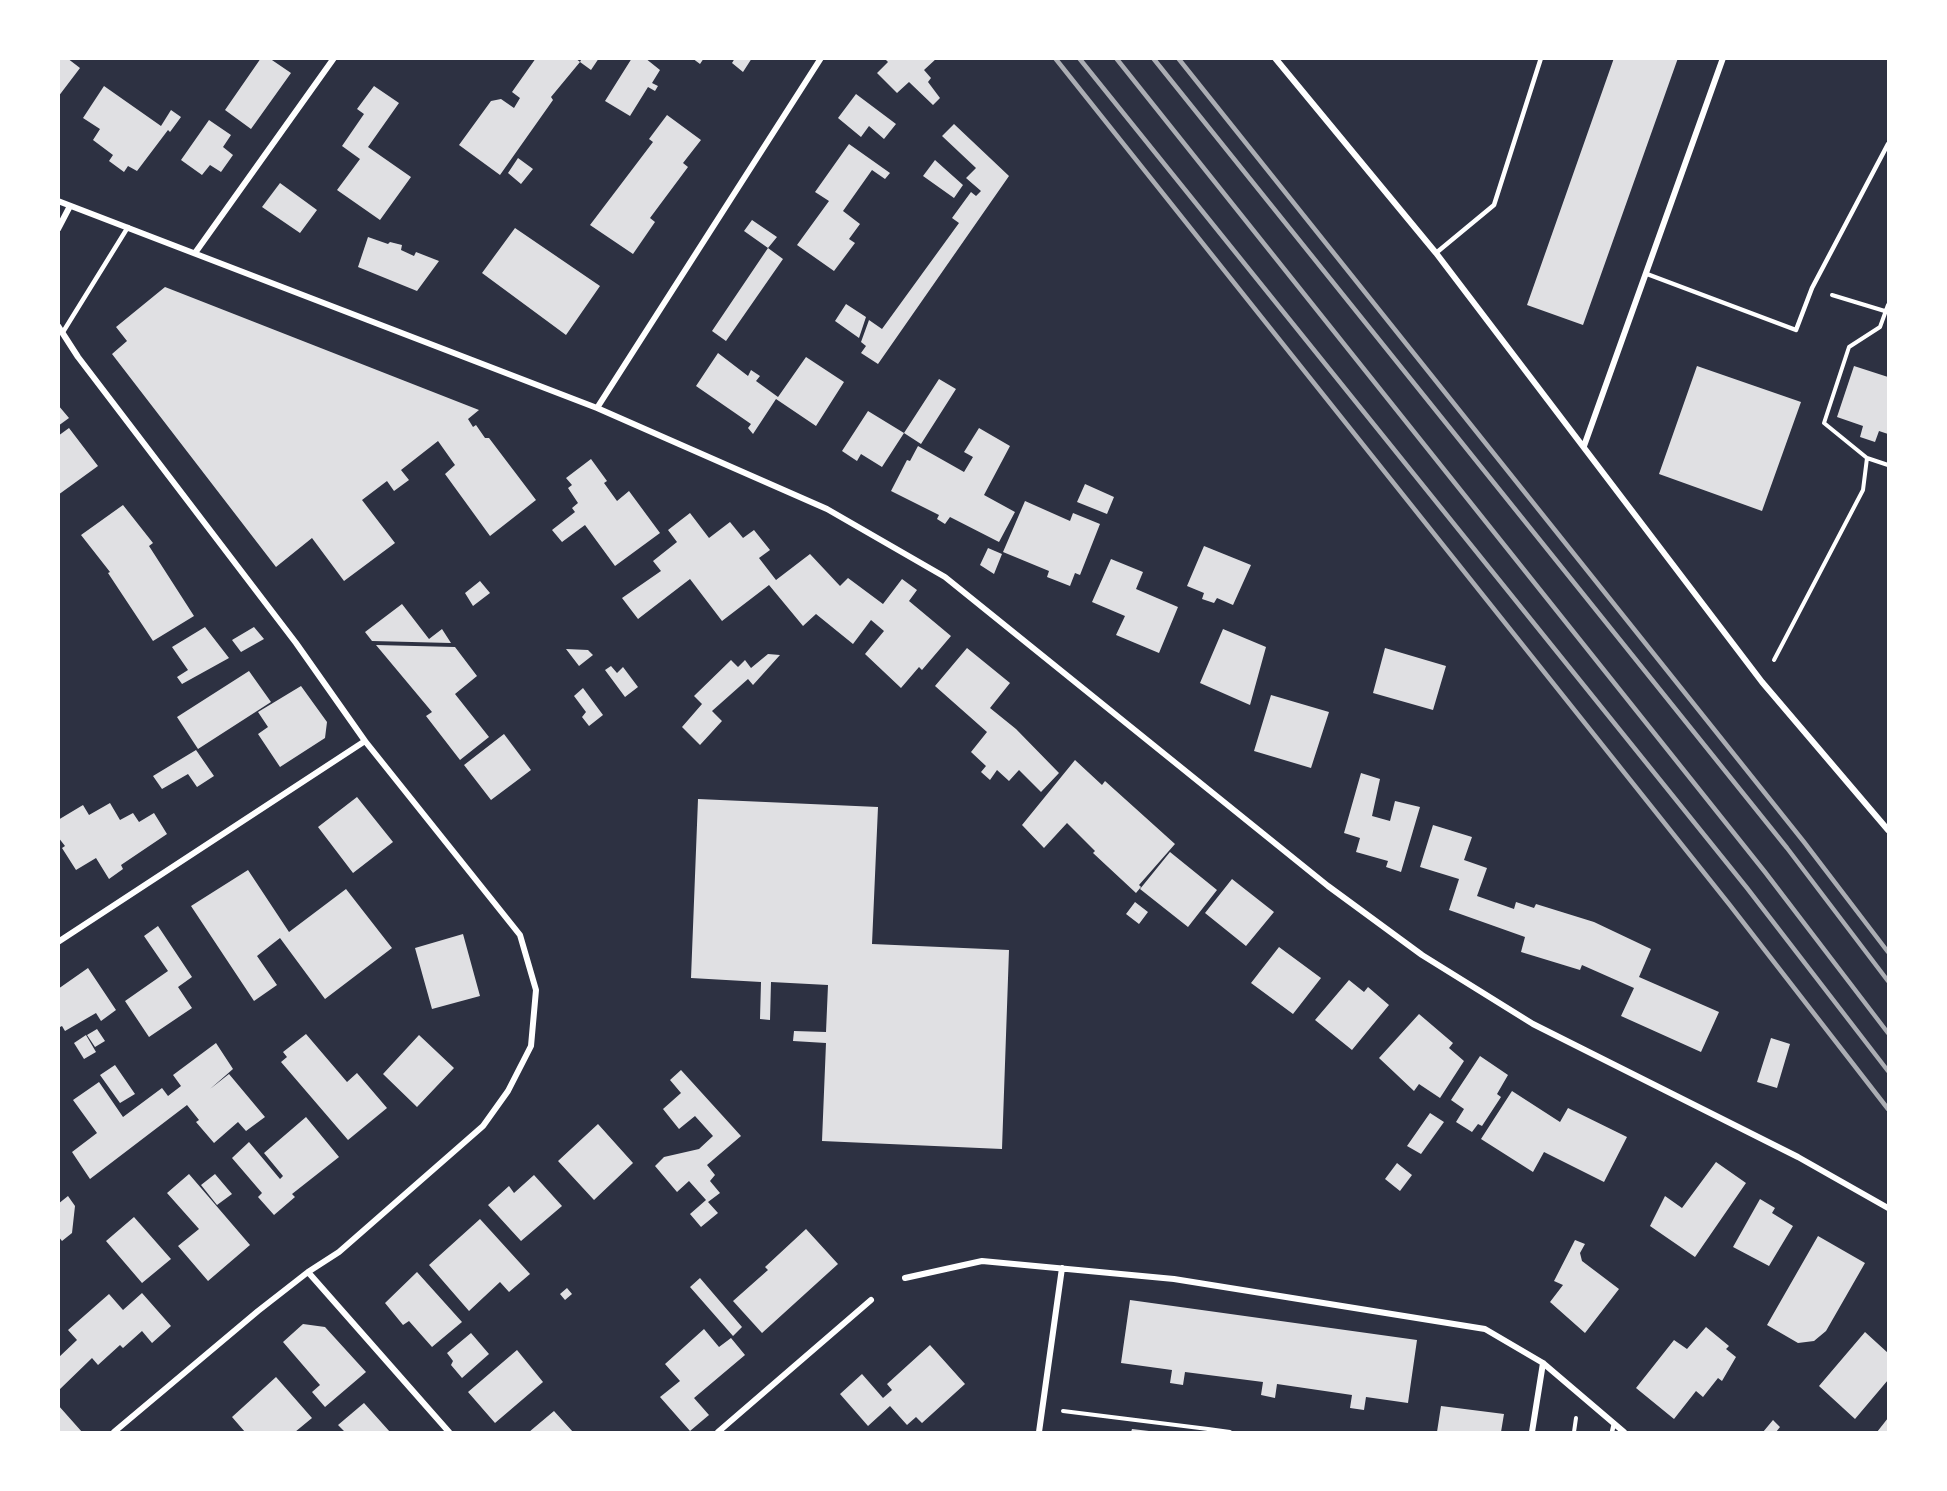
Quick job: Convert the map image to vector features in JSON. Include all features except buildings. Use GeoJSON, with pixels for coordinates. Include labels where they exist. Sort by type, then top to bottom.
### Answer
{"type":"FeatureCollection","features":[{"type":"Feature","properties":{"kind":"street"},"geometry":{"type":"LineString","coordinates":[[195,253],[334,58]]}},
{"type":"Feature","properties":{"kind":"street"},"geometry":{"type":"LineString","coordinates":[[597,408],[821,58]]}},
{"type":"Feature","properties":{"kind":"street"},"geometry":{"type":"LineString","coordinates":[[1275,58],[1436,253],[1762,682],[1888,830]]}},
{"type":"Feature","properties":{"kind":"street"},"geometry":{"type":"LineString","coordinates":[[1584,446],[1723,58]]}},
{"type":"Feature","properties":{"kind":"street"},"geometry":{"type":"LineString","coordinates":[[58,201],[597,408],[827,509],[945,577],[1328,886],[1422,955],[1533,1024],[1798,1157],[1888,1208]]}},
{"type":"Feature","properties":{"kind":"street"},"geometry":{"type":"LineString","coordinates":[[58,229],[70,206]]}},
{"type":"Feature","properties":{"kind":"street"},"geometry":{"type":"LineString","coordinates":[[61,329],[78,357],[296,643],[365,741],[519,935],[536,990],[531,1046],[508,1092],[483,1126],[339,1252],[308,1272],[114,1432]]}},
{"type":"Feature","properties":{"kind":"street"},"geometry":{"type":"LineString","coordinates":[[58,942],[365,741]]}},
{"type":"Feature","properties":{"kind":"street"},"geometry":{"type":"LineString","coordinates":[[904,1278],[982,1261],[1062,1268],[1174,1279],[1485,1329],[1543,1363],[1624,1432]]}},
{"type":"Feature","properties":{"kind":"street"},"geometry":{"type":"LineString","coordinates":[[1039,1432],[1062,1268]]}},
{"type":"Feature","properties":{"kind":"street"},"geometry":{"type":"LineString","coordinates":[[308,1272],[449,1432]]}},
{"type":"Feature","properties":{"kind":"street"},"geometry":{"type":"LineString","coordinates":[[718,1432],[871,1300]]}},
{"type":"Feature","properties":{"kind":"street"},"geometry":{"type":"LineString","coordinates":[[1532,1432],[1543,1363]]}},
{"type":"Feature","properties":{"kind":"lane"},"geometry":{"type":"LineString","coordinates":[[1436,253],[1494,205],[1541,58]]}},
{"type":"Feature","properties":{"kind":"lane"},"geometry":{"type":"LineString","coordinates":[[1647,274],[1796,330],[1812,288],[1888,144]]}},
{"type":"Feature","properties":{"kind":"lane"},"geometry":{"type":"LineString","coordinates":[[61,329],[128,228]]}},
{"type":"Feature","properties":{"kind":"lane"},"geometry":{"type":"LineString","coordinates":[[1612,1432],[1614,1423]]}},
{"type":"Feature","properties":{"kind":"path"},"geometry":{"type":"LineString","coordinates":[[1812,288],[1887,312]]}},
{"type":"Feature","properties":{"kind":"path"},"geometry":{"type":"LineString","coordinates":[[1888,305],[1880,327],[1849,347],[1824,423],[1867,458],[1888,465]]}},
{"type":"Feature","properties":{"kind":"path"},"geometry":{"type":"LineString","coordinates":[[1762,682],[1863,490],[1867,458]]}},
{"type":"Feature","properties":{"kind":"path"},"geometry":{"type":"LineString","coordinates":[[1042,1408],[1230,1432]]}},
{"type":"Feature","properties":{"kind":"railway"},"geometry":{"type":"LineString","coordinates":[[1055,58],[1729,904],[1888,1109]]}},
{"type":"Feature","properties":{"kind":"railway"},"geometry":{"type":"LineString","coordinates":[[1079,58],[1747,888],[1888,1071]]}},
{"type":"Feature","properties":{"kind":"railway"},"geometry":{"type":"LineString","coordinates":[[1116,58],[1765,872],[1888,1033]]}},
{"type":"Feature","properties":{"kind":"railway"},"geometry":{"type":"LineString","coordinates":[[1153,58],[1787,848],[1888,981]]}},
{"type":"Feature","properties":{"kind":"railway"},"geometry":{"type":"LineString","coordinates":[[1178,58],[1804,842],[1888,952]]}}]}
